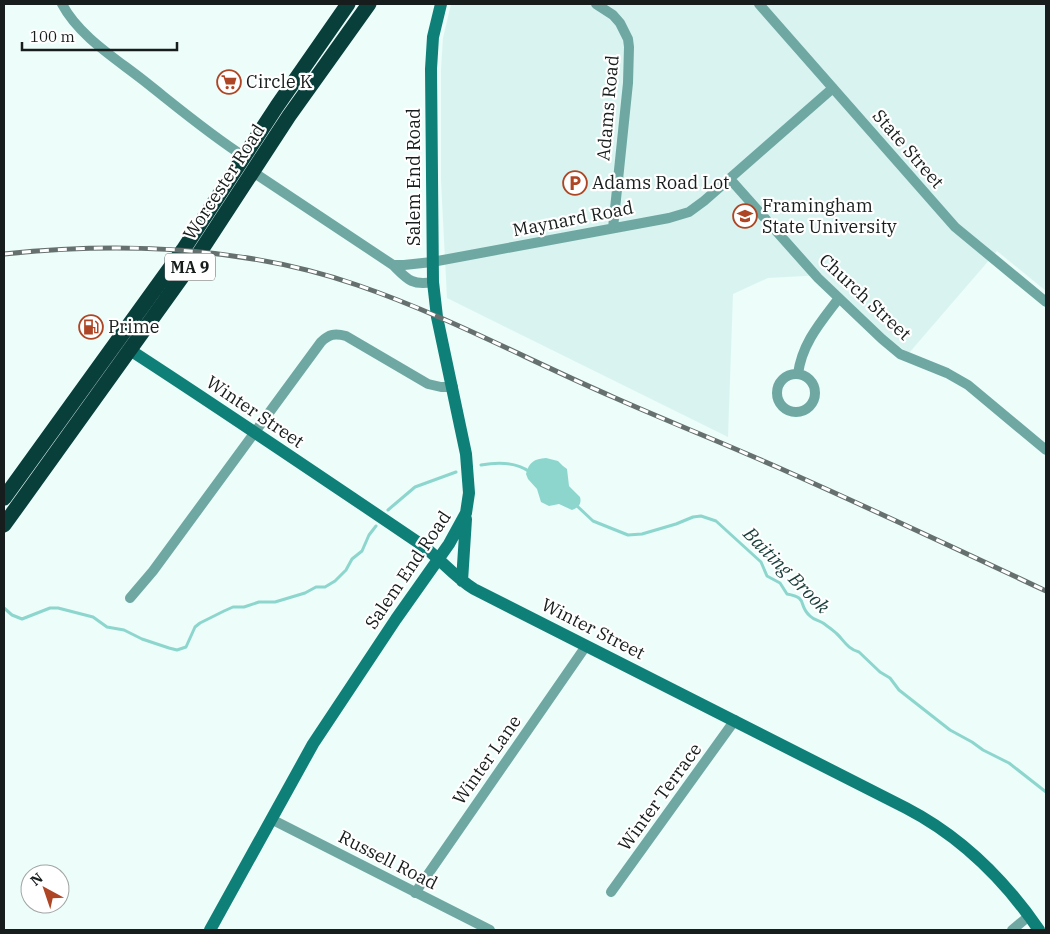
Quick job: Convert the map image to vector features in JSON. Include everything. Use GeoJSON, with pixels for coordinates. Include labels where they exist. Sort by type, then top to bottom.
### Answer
{"type":"FeatureCollection","features":[{"type":"Feature","properties":{"kind":"highway","name":"Worcester Road"},"geometry":{"type":"LineString","coordinates":[[6,489],[173,264],[347,4]]}},
{"type":"Feature","properties":{"kind":"highway","name":"Worcester Road"},"geometry":{"type":"LineString","coordinates":[[4,525],[218,226],[289,116],[369,4]]}},
{"type":"Feature","properties":{"kind":"main road","name":"Salem End Road"},"geometry":{"type":"LineString","coordinates":[[210,930],[300,767],[337,706],[455,534],[466,513],[469,493],[468,468],[453,387],[437,317],[432,262],[431,86],[433,37],[441,4]]}},
{"type":"Feature","properties":{"kind":"main road","name":"Winter Street"},"geometry":{"type":"LineString","coordinates":[[130,350],[425,547],[462,581],[936,825],[985,864],[1006,887],[1039,930]]}},
{"type":"Feature","properties":{"kind":"main road"},"geometry":{"type":"LineString","coordinates":[[462,581],[466,513]]}},
{"type":"Feature","properties":{"kind":"street"},"geometry":{"type":"LineString","coordinates":[[62,4],[73,20],[92,39],[214,136],[245,157]]}},
{"type":"Feature","properties":{"kind":"street","name":"Adams Road"},"geometry":{"type":"LineString","coordinates":[[596,4],[620,22],[630,47],[613,228]]}},
{"type":"Feature","properties":{"kind":"street","name":"State Street"},"geometry":{"type":"LineString","coordinates":[[759,4],[955,227],[1046,302]]}},
{"type":"Feature","properties":{"kind":"street","name":"Maynard Road"},"geometry":{"type":"LineString","coordinates":[[392,265],[432,262],[669,218],[689,212],[833,88]]}},
{"type":"Feature","properties":{"kind":"street"},"geometry":{"type":"LineString","coordinates":[[253,172],[392,265],[405,277],[415,283],[433,282]]}},
{"type":"Feature","properties":{"kind":"street","name":"Church Street"},"geometry":{"type":"LineString","coordinates":[[730,178],[793,250],[882,339],[900,354],[947,373],[968,385],[1046,450]]}},
{"type":"Feature","properties":{"kind":"street"},"geometry":{"type":"LineString","coordinates":[[798,374],[806,344],[839,298]]}},
{"type":"Feature","properties":{"kind":"street"},"geometry":{"type":"LineString","coordinates":[[130,598],[153,571],[321,342],[331,334],[346,336],[435,387],[453,387]]}},
{"type":"Feature","properties":{"kind":"street","name":"Winter Lane"},"geometry":{"type":"LineString","coordinates":[[415,893],[586,646]]}},
{"type":"Feature","properties":{"kind":"street","name":"Winter Terrace"},"geometry":{"type":"LineString","coordinates":[[611,892],[735,720]]}},
{"type":"Feature","properties":{"kind":"street","name":"Russell Road"},"geometry":{"type":"LineString","coordinates":[[271,819],[490,930]]}},
{"type":"Feature","properties":{"kind":"street"},"geometry":{"type":"LineString","coordinates":[[1012,930],[1029,916]]}},
{"type":"Feature","properties":{"kind":"shaded area","name":"Framingham State University"},"geometry":{"type":"Polygon","coordinates":[[[451,4],[1046,4],[1046,291],[997,251],[909,353],[887,338],[822,275],[768,278],[733,294],[728,437],[447,298],[441,181],[441,69],[443,38],[451,4]]]}},
{"type":"Feature","properties":{"kind":"water"},"geometry":{"type":"Polygon","coordinates":[[[546,458],[558,461],[567,469],[569,486],[580,497],[580,504],[576,508],[572,510],[559,504],[549,506],[541,502],[537,489],[526,474],[533,462],[546,458]]]}},
{"type":"Feature","properties":{"kind":"waterway","name":"Baiting Brook"},"geometry":{"type":"LineString","coordinates":[[481,465],[493,463],[506,464],[519,466],[530,472]]}},
{"type":"Feature","properties":{"kind":"waterway","name":"Baiting Brook"},"geometry":{"type":"LineString","coordinates":[[388,510],[415,487],[456,472]]}},
{"type":"Feature","properties":{"kind":"waterway","name":"Baiting Brook"},"geometry":{"type":"LineString","coordinates":[[576,505],[593,521],[628,535],[642,534],[693,517],[701,516],[716,521],[761,562],[767,576],[780,583],[787,594],[798,597],[801,600],[806,612],[810,616],[833,630],[849,647],[859,652],[880,672],[890,678],[899,690],[950,730],[1009,763],[1046,792]]}},
{"type":"Feature","properties":{"kind":"waterway","name":"Baiting Brook"},"geometry":{"type":"LineString","coordinates":[[4,608],[12,615],[22,619],[50,608],[58,608],[93,617],[107,627],[124,630],[142,639],[177,650],[186,647],[195,627],[200,623],[233,607],[244,607],[259,602],[275,602],[305,593],[316,587],[325,587],[335,581],[346,570],[352,559],[362,551],[369,535],[376,526]]}},
{"type":"Feature","properties":{"kind":"railway"},"geometry":{"type":"LineString","coordinates":[[4,254],[93,248],[182,250],[271,262],[357,285],[422,310],[581,383],[777,467],[1046,591]]}},
{"type":"Feature","properties":{"kind":"place","name":"Circle K"},"geometry":{"type":"Point","coordinates":[229,82]}},
{"type":"Feature","properties":{"kind":"place","name":"Adams Road Lot"},"geometry":{"type":"Point","coordinates":[575,183]}},
{"type":"Feature","properties":{"kind":"place","name":"Framingham State University"},"geometry":{"type":"Point","coordinates":[745,216]}},
{"type":"Feature","properties":{"kind":"place","name":"Prime"},"geometry":{"type":"Point","coordinates":[91,327]}}]}
